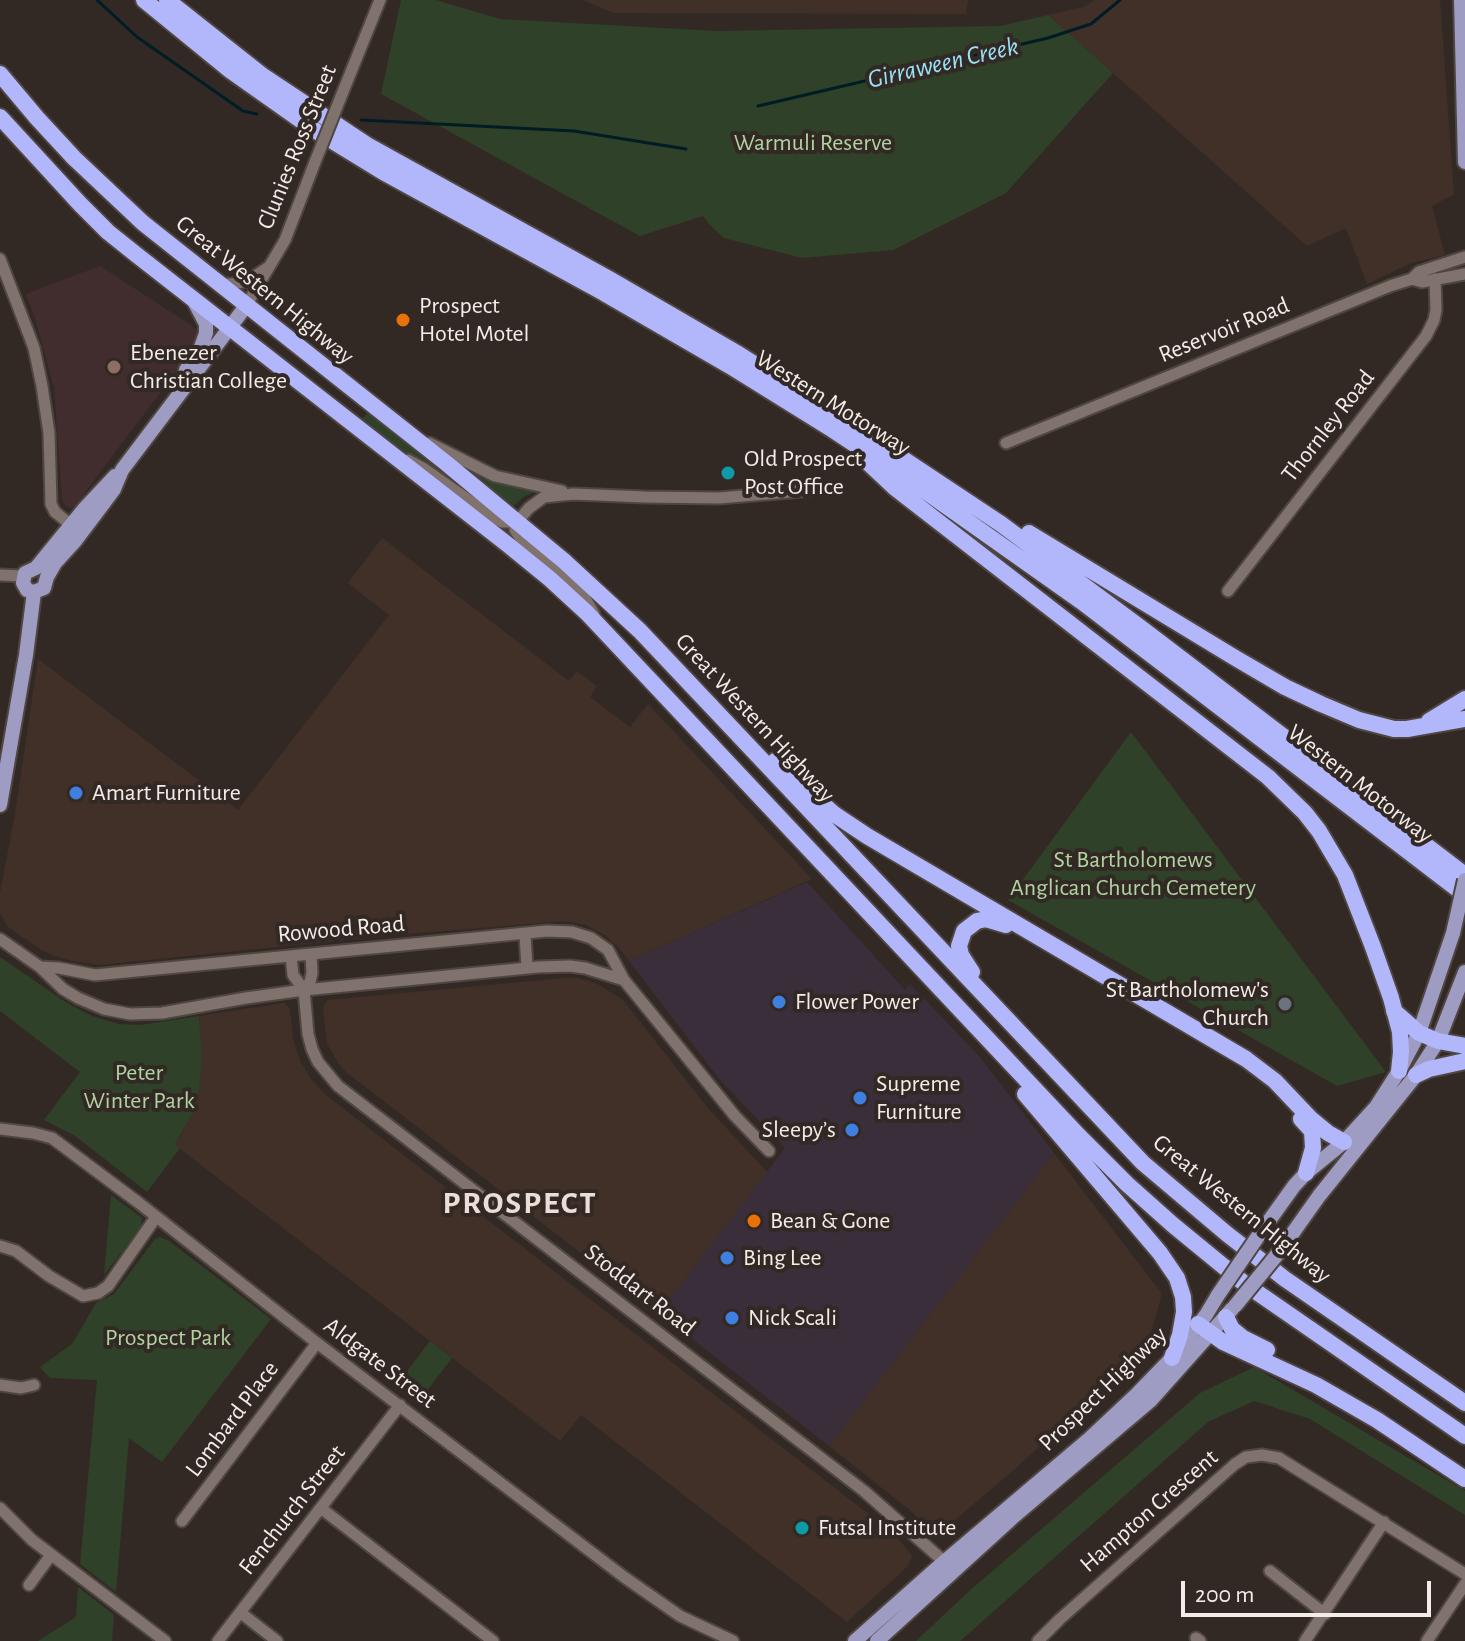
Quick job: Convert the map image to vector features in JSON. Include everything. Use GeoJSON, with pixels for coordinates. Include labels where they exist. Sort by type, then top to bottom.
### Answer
{"type":"FeatureCollection","features":[{"type":"Feature","properties":{"kind":"highway","name":"Western Motorway"},"geometry":{"type":"LineString","coordinates":[[144,0],[231,71],[333,142],[655,322],[833,430],[915,484],[1048,577],[1465,895]]}},
{"type":"Feature","properties":{"kind":"highway","name":"Western Motorway"},"geometry":{"type":"LineString","coordinates":[[167,0],[263,76],[355,137],[740,355],[1001,524],[1465,877]]}},
{"type":"Feature","properties":{"kind":"highway","name":"Great Western Highway"},"geometry":{"type":"LineString","coordinates":[[0,74],[97,181],[143,223],[517,522],[619,611],[1143,1163],[1285,1279],[1465,1403]]}},
{"type":"Feature","properties":{"kind":"highway","name":"Great Western Highway"},"geometry":{"type":"LineString","coordinates":[[0,117],[108,232],[529,561],[603,630],[1127,1184],[1245,1284],[1465,1436]]}},
{"type":"Feature","properties":{"kind":"highway"},"geometry":{"type":"LineString","coordinates":[[833,430],[895,488],[1268,777],[1305,813],[1345,875],[1378,960],[1400,1032],[1401,1052],[1408,1073],[1465,1061]]}},
{"type":"Feature","properties":{"kind":"highway"},"geometry":{"type":"LineString","coordinates":[[1001,524],[1032,534],[1225,653],[1321,704],[1394,729],[1465,719]]}},
{"type":"Feature","properties":{"kind":"highway"},"geometry":{"type":"LineString","coordinates":[[699,694],[834,814],[926,872],[1246,1059],[1275,1081],[1311,1119],[1344,1142]]}},
{"type":"Feature","properties":{"kind":"highway"},"geometry":{"type":"LineString","coordinates":[[1420,726],[1465,699]]}},
{"type":"Feature","properties":{"kind":"highway"},"geometry":{"type":"LineString","coordinates":[[1031,1046],[961,955],[961,939],[970,925],[977,921],[986,919],[1006,925],[1253,1071],[1312,1131],[1313,1148],[1306,1173]]}},
{"type":"Feature","properties":{"kind":"highway"},"geometry":{"type":"LineString","coordinates":[[909,955],[916,958],[924,953],[923,932]]}},
{"type":"Feature","properties":{"kind":"highway"},"geometry":{"type":"LineString","coordinates":[[948,998],[990,1053],[1170,1267],[1181,1288],[1184,1312],[1172,1358]]}},
{"type":"Feature","properties":{"kind":"highway"},"geometry":{"type":"LineString","coordinates":[[1394,1011],[1419,1033],[1438,1041],[1465,1046]]}},
{"type":"Feature","properties":{"kind":"highway"},"geometry":{"type":"LineString","coordinates":[[1230,1312],[1232,1329],[1243,1338],[1359,1397],[1465,1467]]}},
{"type":"Feature","properties":{"kind":"highway"},"geometry":{"type":"LineString","coordinates":[[1204,1329],[1223,1342],[1316,1385],[1377,1420],[1465,1479]]}},
{"type":"Feature","properties":{"kind":"main road"},"geometry":{"type":"LineString","coordinates":[[1461,0],[1465,162]]}},
{"type":"Feature","properties":{"kind":"main road"},"geometry":{"type":"LineString","coordinates":[[172,403],[178,381],[200,350],[206,333],[206,324],[194,302]]}},
{"type":"Feature","properties":{"kind":"main road"},"geometry":{"type":"LineString","coordinates":[[35,574],[71,525],[122,470],[246,306]]}},
{"type":"Feature","properties":{"kind":"main road"},"geometry":{"type":"LineString","coordinates":[[35,574],[55,563],[114,489],[122,470]]}},
{"type":"Feature","properties":{"kind":"main road"},"geometry":{"type":"LineString","coordinates":[[71,525],[82,523],[103,504]]}},
{"type":"Feature","properties":{"kind":"main road"},"geometry":{"type":"LineString","coordinates":[[63,553],[73,535],[71,525]]}},
{"type":"Feature","properties":{"kind":"main road"},"geometry":{"type":"LineString","coordinates":[[0,805],[34,592],[44,588],[35,574]]}},
{"type":"Feature","properties":{"kind":"main road","name":"Prospect Highway"},"geometry":{"type":"LineString","coordinates":[[877,1641],[950,1566],[1172,1358],[1204,1329],[1230,1312],[1280,1251],[1408,1073],[1453,933],[1465,877]]}},
{"type":"Feature","properties":{"kind":"main road","name":"Prospect Highway"},"geometry":{"type":"LineString","coordinates":[[855,1641],[1012,1518],[1150,1401],[1204,1329],[1218,1295],[1294,1186],[1344,1142],[1438,1041],[1465,972]]}},
{"type":"Feature","properties":{"kind":"street","name":"Clunies Ross Street"},"geometry":{"type":"LineString","coordinates":[[246,306],[285,240],[380,0]]}},
{"type":"Feature","properties":{"kind":"street","name":"Reservoir Road"},"geometry":{"type":"LineString","coordinates":[[1006,443],[1412,279],[1419,272],[1465,257]]}},
{"type":"Feature","properties":{"kind":"street"},"geometry":{"type":"LineString","coordinates":[[0,259],[34,348],[42,386],[49,433],[51,504],[55,512],[71,525]]}},
{"type":"Feature","properties":{"kind":"street"},"geometry":{"type":"LineString","coordinates":[[218,284],[248,281],[271,266]]}},
{"type":"Feature","properties":{"kind":"street","name":"Reservoir Road"},"geometry":{"type":"LineString","coordinates":[[1412,279],[1422,282],[1465,274]]}},
{"type":"Feature","properties":{"kind":"street","name":"Thornley Road"},"geometry":{"type":"LineString","coordinates":[[1228,591],[1426,336],[1436,310],[1435,279]]}},
{"type":"Feature","properties":{"kind":"street"},"geometry":{"type":"LineString","coordinates":[[404,430],[495,476],[573,494]]}},
{"type":"Feature","properties":{"kind":"street"},"geometry":{"type":"LineString","coordinates":[[375,442],[423,468],[496,519],[517,522]]}},
{"type":"Feature","properties":{"kind":"street"},"geometry":{"type":"LineString","coordinates":[[603,630],[585,598],[520,539],[515,530],[517,522],[529,508],[544,497],[573,494],[719,498],[837,488]]}},
{"type":"Feature","properties":{"kind":"street"},"geometry":{"type":"LineString","coordinates":[[0,575],[35,574]]}},
{"type":"Feature","properties":{"kind":"street","name":"Rowood Road"},"geometry":{"type":"LineString","coordinates":[[40,967],[95,975],[572,932],[591,938],[608,950],[624,980],[735,1116],[769,1151]]}},
{"type":"Feature","properties":{"kind":"street"},"geometry":{"type":"LineString","coordinates":[[525,934],[527,968]]}},
{"type":"Feature","properties":{"kind":"street","name":"Rowood Road"},"geometry":{"type":"LineString","coordinates":[[0,939],[78,998],[104,1009],[130,1014],[162,1013],[304,990],[527,968],[570,966],[600,971],[624,980]]}},
{"type":"Feature","properties":{"kind":"street","name":"Stoddart Road"},"geometry":{"type":"LineString","coordinates":[[304,990],[310,982],[311,954]]}},
{"type":"Feature","properties":{"kind":"street","name":"Stoddart Road"},"geometry":{"type":"LineString","coordinates":[[291,956],[293,975],[304,990],[312,1049],[318,1062],[338,1086],[864,1491],[950,1566]]}},
{"type":"Feature","properties":{"kind":"street","name":"Aldgate Street"},"geometry":{"type":"LineString","coordinates":[[0,1129],[52,1138],[635,1585],[680,1616],[733,1641]]}},
{"type":"Feature","properties":{"kind":"street"},"geometry":{"type":"LineString","coordinates":[[0,1246],[16,1251],[83,1296],[98,1293],[108,1286],[156,1217]]}},
{"type":"Feature","properties":{"kind":"street","name":"Lombard Place"},"geometry":{"type":"LineString","coordinates":[[182,1521],[317,1343]]}},
{"type":"Feature","properties":{"kind":"street"},"geometry":{"type":"LineString","coordinates":[[0,1385],[21,1388],[34,1385]]}},
{"type":"Feature","properties":{"kind":"street","name":"Fenchurch Street"},"geometry":{"type":"LineString","coordinates":[[218,1641],[400,1405]]}},
{"type":"Feature","properties":{"kind":"street","name":"Hampton Crescent"},"geometry":{"type":"LineString","coordinates":[[1038,1641],[1246,1457],[1262,1455],[1279,1458],[1465,1574]]}},
{"type":"Feature","properties":{"kind":"street"},"geometry":{"type":"LineString","coordinates":[[0,1508],[51,1555],[165,1641]]}},
{"type":"Feature","properties":{"kind":"street"},"geometry":{"type":"LineString","coordinates":[[322,1509],[493,1641]]}},
{"type":"Feature","properties":{"kind":"street"},"geometry":{"type":"LineString","coordinates":[[1305,1641],[1384,1522]]}},
{"type":"Feature","properties":{"kind":"street"},"geometry":{"type":"LineString","coordinates":[[29,1585],[51,1555]]}},
{"type":"Feature","properties":{"kind":"street"},"geometry":{"type":"LineString","coordinates":[[1270,1571],[1325,1614]]}},
{"type":"Feature","properties":{"kind":"street"},"geometry":{"type":"LineString","coordinates":[[1427,1641],[1465,1584]]}},
{"type":"Feature","properties":{"kind":"street"},"geometry":{"type":"LineString","coordinates":[[241,1613],[277,1641]]}},
{"type":"Feature","properties":{"kind":"shaded area"},"geometry":{"type":"Polygon","coordinates":[[[583,0],[968,0],[966,14],[613,13],[583,0]]]}},
{"type":"Feature","properties":{"kind":"shaded area"},"geometry":{"type":"Polygon","coordinates":[[[1095,0],[1440,0],[1454,194],[1432,206],[1445,255],[1411,263],[1367,284],[1346,228],[1307,246],[1048,15],[1083,7],[1095,0]]]}},
{"type":"Feature","properties":{"kind":"shaded area","name":"Ebenezer Christian College"},"geometry":{"type":"Polygon","coordinates":[[[100,266],[197,329],[195,347],[75,507],[70,508],[65,506],[62,499],[54,388],[26,294],[100,266]]]}},
{"type":"Feature","properties":{"kind":"shaded area"},"geometry":{"type":"Polygon","coordinates":[[[382,538],[569,681],[577,671],[597,686],[590,697],[630,727],[648,704],[812,879],[629,961],[605,935],[586,925],[565,921],[99,965],[55,956],[8,927],[0,913],[0,893],[38,659],[238,810],[389,615],[348,583],[382,538]]]}},
{"type":"Feature","properties":{"kind":"shaded area"},"geometry":{"type":"Polygon","coordinates":[[[807,882],[905,990],[910,984],[979,1056],[1054,1153],[829,1446],[659,1313],[785,1148],[721,1081],[629,961],[807,882]]]}},
{"type":"Feature","properties":{"kind":"shaded area"},"geometry":{"type":"Polygon","coordinates":[[[565,978],[596,983],[623,1000],[707,1107],[767,1172],[659,1313],[346,1072],[327,1043],[323,1010],[328,1000],[565,978]]]}},
{"type":"Feature","properties":{"kind":"shaded area"},"geometry":{"type":"Polygon","coordinates":[[[284,1003],[290,1009],[293,1039],[301,1063],[327,1096],[888,1529],[909,1551],[912,1557],[908,1566],[847,1622],[581,1415],[560,1441],[175,1145],[194,1111],[199,1093],[202,1058],[199,1016],[284,1003]]]}},
{"type":"Feature","properties":{"kind":"shaded area"},"geometry":{"type":"Polygon","coordinates":[[[1054,1153],[1162,1294],[1146,1350],[949,1525],[939,1530],[929,1529],[910,1510],[829,1446],[1054,1153]]]}},
{"type":"Feature","properties":{"kind":"green space","name":"Warmuli Reserve"},"geometry":{"type":"Polygon","coordinates":[[[401,0],[436,0],[500,19],[717,31],[1000,26],[1048,15],[1113,73],[1006,193],[893,250],[802,258],[724,238],[703,216],[640,236],[381,94],[401,0]]]}},
{"type":"Feature","properties":{"kind":"green space"},"geometry":{"type":"Polygon","coordinates":[[[368,412],[481,501],[361,420],[368,412]]]}},
{"type":"Feature","properties":{"kind":"green space"},"geometry":{"type":"Polygon","coordinates":[[[462,465],[504,483],[535,492],[509,507],[462,465]]]}},
{"type":"Feature","properties":{"kind":"green space","name":"St Bartholomews Anglican Church Cemetery"},"geometry":{"type":"Polygon","coordinates":[[[1131,732],[1386,1072],[1337,1086],[1008,900],[1131,732]]]}},
{"type":"Feature","properties":{"kind":"green space","name":"Peter Winter Park"},"geometry":{"type":"Polygon","coordinates":[[[0,957],[67,1003],[92,1016],[119,1024],[140,1025],[199,1016],[202,1058],[194,1111],[175,1144],[180,1148],[147,1192],[75,1136],[44,1120],[80,1072],[0,1011],[0,957]]]}},
{"type":"Feature","properties":{"kind":"green space"},"geometry":{"type":"Polygon","coordinates":[[[111,1195],[142,1218],[141,1227],[104,1275],[111,1195]]]}},
{"type":"Feature","properties":{"kind":"green space","name":"Prospect Park"},"geometry":{"type":"Polygon","coordinates":[[[160,1237],[271,1319],[162,1462],[129,1438],[116,1592],[80,1564],[97,1380],[50,1378],[40,1367],[72,1344],[96,1303],[114,1294],[155,1239],[160,1237]]]}},
{"type":"Feature","properties":{"kind":"green space"},"geometry":{"type":"Polygon","coordinates":[[[430,1341],[452,1358],[419,1401],[397,1384],[430,1341]]]}},
{"type":"Feature","properties":{"kind":"green space"},"geometry":{"type":"Polygon","coordinates":[[[1254,1367],[1465,1491],[1465,1515],[1310,1419],[1254,1401],[1208,1422],[960,1641],[916,1641],[967,1593],[1200,1393],[1254,1367]]]}},
{"type":"Feature","properties":{"kind":"green space"},"geometry":{"type":"Polygon","coordinates":[[[78,1587],[114,1615],[112,1641],[38,1641],[76,1617],[78,1587]]]}},
{"type":"Feature","properties":{"kind":"waterway","name":"Girraween Creek"},"geometry":{"type":"LineString","coordinates":[[97,0],[137,37],[243,111],[257,114]]}},
{"type":"Feature","properties":{"kind":"waterway","name":"Girraween Creek"},"geometry":{"type":"LineString","coordinates":[[758,106],[1048,38],[1091,24],[1120,0]]}},
{"type":"Feature","properties":{"kind":"waterway","name":"Girraween Creek"},"geometry":{"type":"LineString","coordinates":[[361,120],[574,131],[686,149]]}},
{"type":"Feature","properties":{"kind":"place","name":"Prospect Hotel Motel"},"geometry":{"type":"Point","coordinates":[403,320]}},
{"type":"Feature","properties":{"kind":"place","name":"Ebenezer Christian College"},"geometry":{"type":"Point","coordinates":[114,367]}},
{"type":"Feature","properties":{"kind":"place","name":"Old Prospect Post Office"},"geometry":{"type":"Point","coordinates":[728,473]}},
{"type":"Feature","properties":{"kind":"place","name":"Amart Furniture"},"geometry":{"type":"Point","coordinates":[76,793]}},
{"type":"Feature","properties":{"kind":"place","name":"Flower Power"},"geometry":{"type":"Point","coordinates":[779,1002]}},
{"type":"Feature","properties":{"kind":"place","name":"St Bartholomew's Church"},"geometry":{"type":"Point","coordinates":[1285,1004]}},
{"type":"Feature","properties":{"kind":"place","name":"Supreme Furniture"},"geometry":{"type":"Point","coordinates":[860,1098]}},
{"type":"Feature","properties":{"kind":"place","name":"Sleepy’s"},"geometry":{"type":"Point","coordinates":[852,1130]}},
{"type":"Feature","properties":{"kind":"place","name":"Bean & Gone"},"geometry":{"type":"Point","coordinates":[754,1221]}},
{"type":"Feature","properties":{"kind":"place","name":"Bing Lee"},"geometry":{"type":"Point","coordinates":[727,1258]}},
{"type":"Feature","properties":{"kind":"place","name":"Nick Scali"},"geometry":{"type":"Point","coordinates":[732,1318]}},
{"type":"Feature","properties":{"kind":"place","name":"Futsal Institute"},"geometry":{"type":"Point","coordinates":[802,1528]}},
{"type":"Feature","properties":{"kind":"district","name":"PROSPECT"},"geometry":{"type":"Point","coordinates":[520,1203]}}]}
